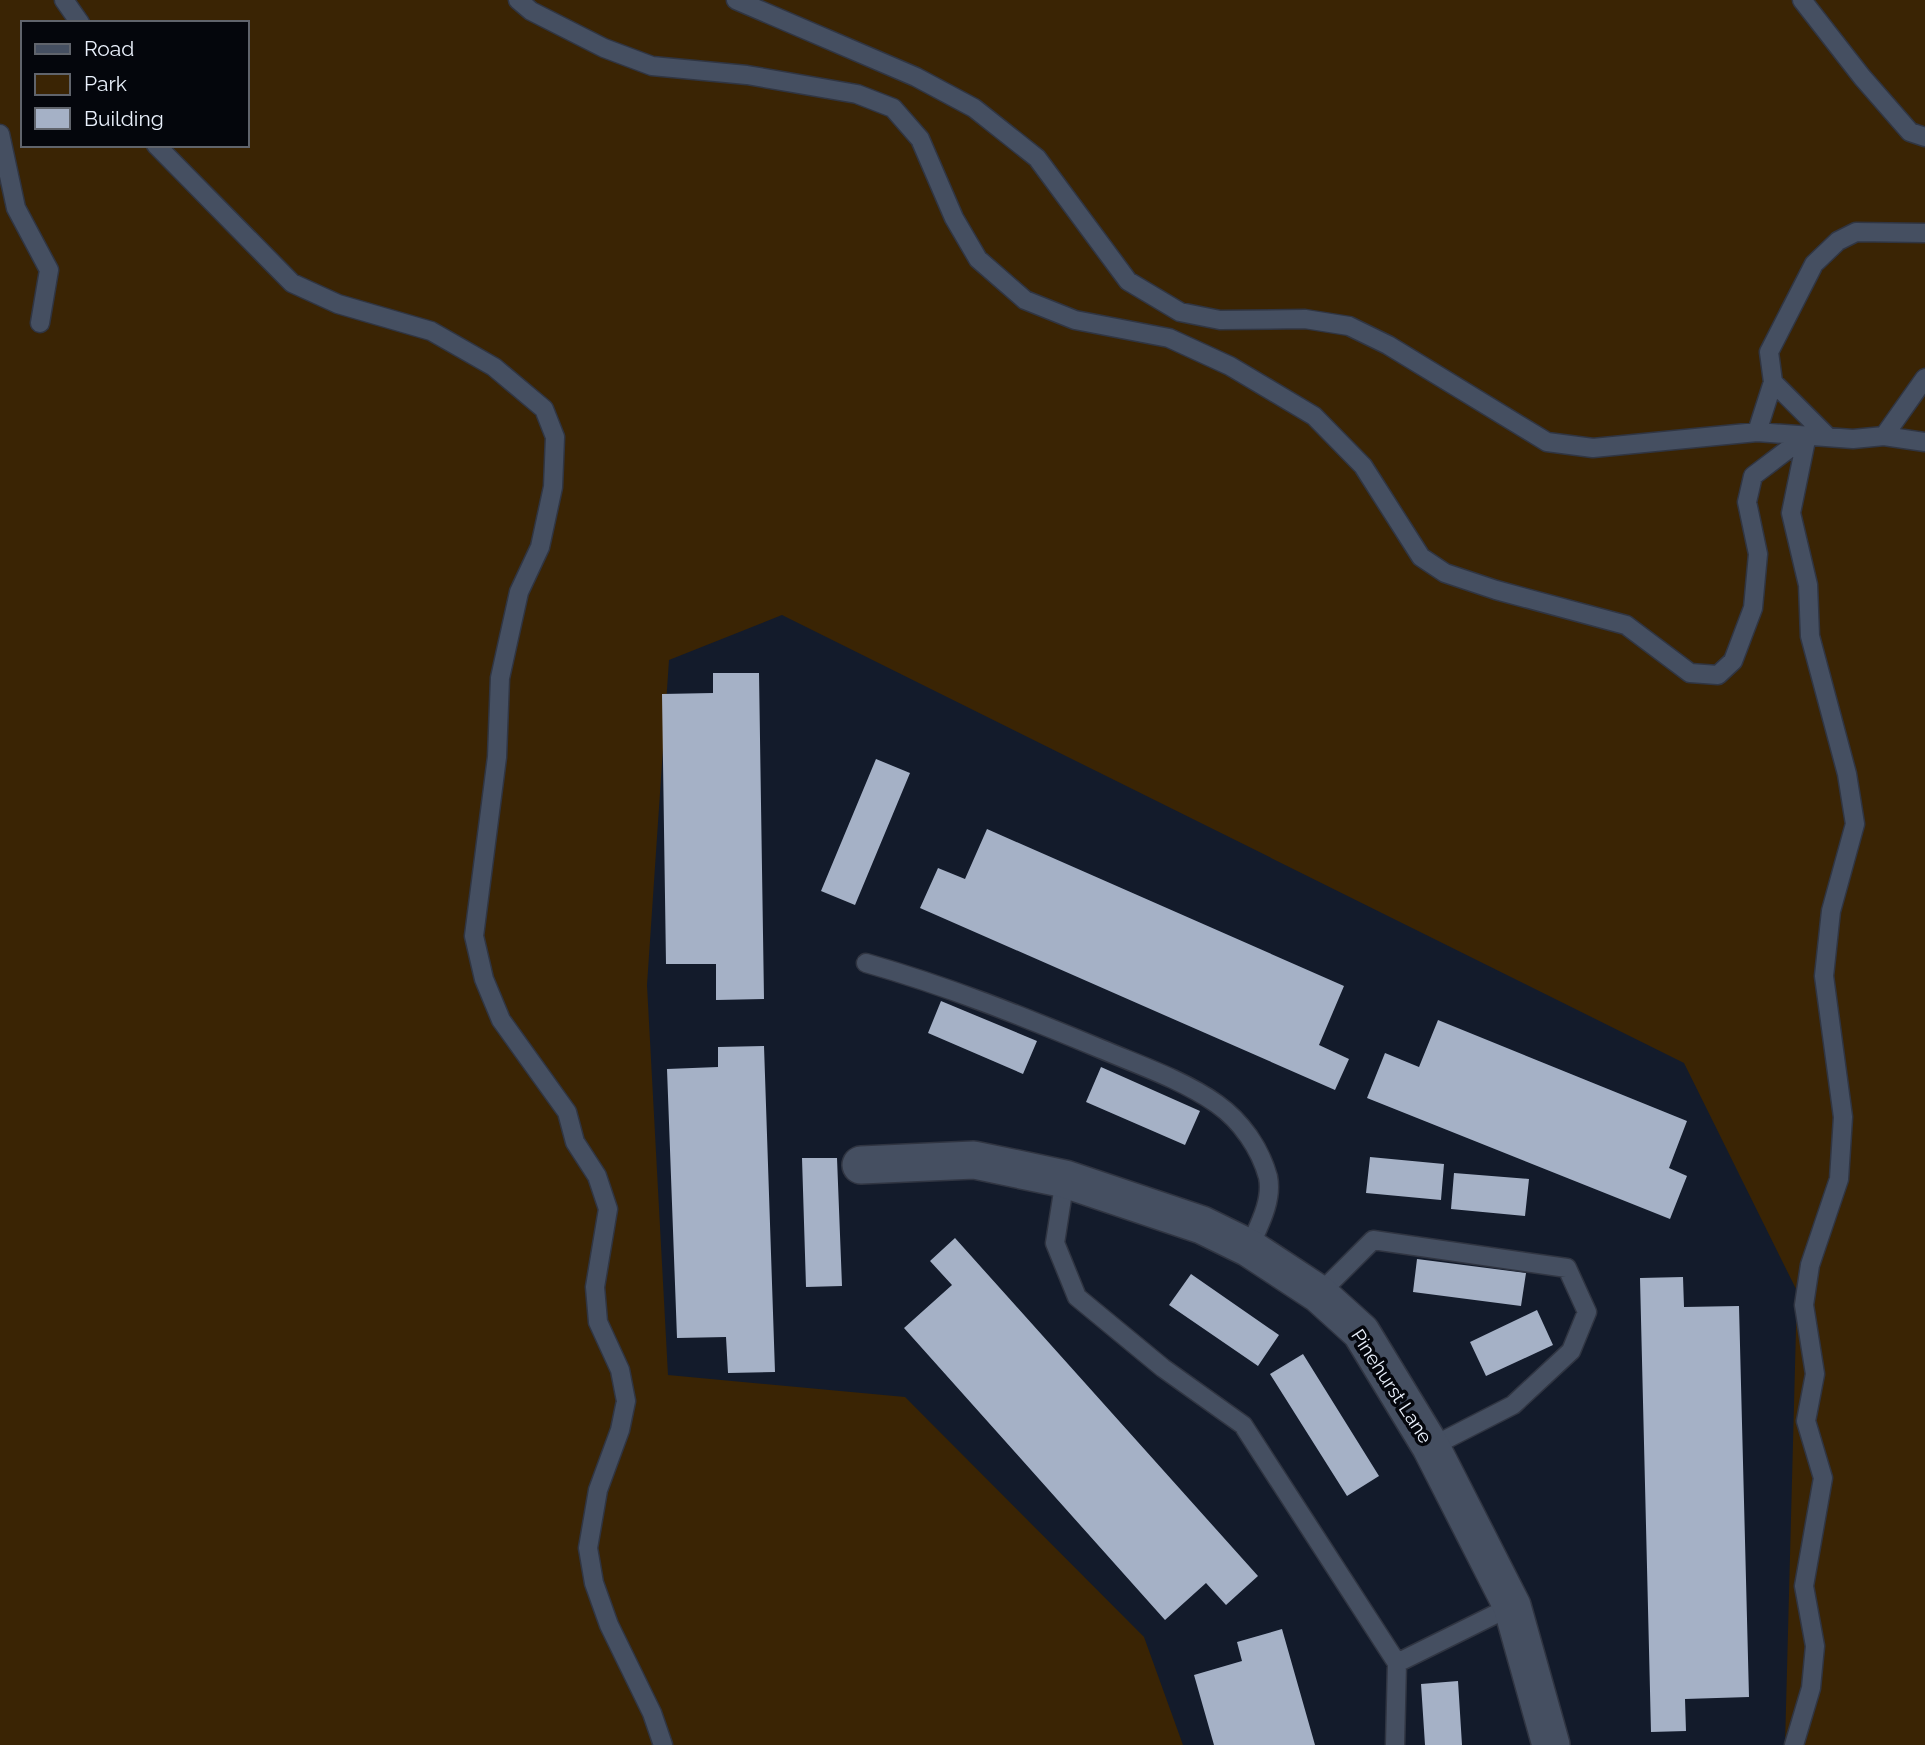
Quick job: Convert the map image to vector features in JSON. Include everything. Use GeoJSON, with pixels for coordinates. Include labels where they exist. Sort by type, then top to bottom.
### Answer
{"type":"FeatureCollection","features":[{"type":"Feature","properties":{"kind":"street","name":"Pinehurst Lane"},"geometry":{"type":"LineString","coordinates":[[861,1165],[974,1160],[1065,1179],[1202,1225],[1249,1248],[1319,1294],[1360,1332],[1431,1447],[1512,1606],[1551,1745]]}},
{"type":"Feature","properties":{"kind":"lane"},"geometry":{"type":"LineString","coordinates":[[64,0],[79,21]]}},
{"type":"Feature","properties":{"kind":"lane"},"geometry":{"type":"LineString","coordinates":[[518,0],[531,11],[604,48],[652,66],[747,75],[857,94],[893,108],[920,139],[954,218],[978,259],[1024,300],[1075,320],[1169,338],[1230,366],[1314,415],[1363,466],[1421,557],[1445,573],[1496,590],[1626,625],[1690,673],[1718,675],[1733,661],[1753,608],[1759,554],[1747,502],[1753,476],[1807,435]]}},
{"type":"Feature","properties":{"kind":"lane"},"geometry":{"type":"LineString","coordinates":[[736,0],[916,78],[974,108],[1037,158],[1128,281],[1180,312],[1220,320],[1305,319],[1349,326],[1388,345],[1547,442],[1593,448],[1757,432],[1853,439],[1884,436],[1925,442]]}},
{"type":"Feature","properties":{"kind":"lane"},"geometry":{"type":"LineString","coordinates":[[1802,0],[1862,77],[1910,132],[1925,137]]}},
{"type":"Feature","properties":{"kind":"lane"},"geometry":{"type":"LineString","coordinates":[[0,134],[16,208],[49,270],[40,323]]}},
{"type":"Feature","properties":{"kind":"lane"},"geometry":{"type":"LineString","coordinates":[[158,147],[292,283],[338,304],[431,331],[494,367],[544,409],[555,437],[551,499],[540,547],[519,592],[500,678],[497,757],[474,936],[484,979],[501,1020],[567,1112],[575,1142],[597,1176],[608,1209],[595,1287],[598,1322],[620,1370],[626,1401],[620,1430],[598,1490],[588,1548],[594,1583],[609,1625],[652,1713],[663,1745]]}},
{"type":"Feature","properties":{"kind":"lane"},"geometry":{"type":"LineString","coordinates":[[1757,432],[1773,382],[1769,352],[1814,264],[1830,249],[1856,232],[1925,233]]}},
{"type":"Feature","properties":{"kind":"lane"},"geometry":{"type":"LineString","coordinates":[[1773,382],[1828,437]]}},
{"type":"Feature","properties":{"kind":"lane"},"geometry":{"type":"LineString","coordinates":[[1884,436],[1925,382]]}},
{"type":"Feature","properties":{"kind":"lane"},"geometry":{"type":"LineString","coordinates":[[1794,1745],[1811,1688],[1815,1647],[1804,1586],[1823,1478],[1806,1421],[1815,1374],[1804,1305],[1810,1265],[1839,1179],[1843,1117],[1824,976],[1831,911],[1855,824],[1847,774],[1810,636],[1808,585],[1791,513],[1807,435]]}},
{"type":"Feature","properties":{"kind":"lane"},"geometry":{"type":"LineString","coordinates":[[866,963],[935,982],[1048,1027],[1150,1070],[1216,1103],[1251,1138],[1268,1180],[1268,1203],[1249,1248]]}},
{"type":"Feature","properties":{"kind":"lane"},"geometry":{"type":"LineString","coordinates":[[1065,1179],[1055,1243],[1077,1297],[1163,1368],[1244,1425],[1397,1663],[1395,1745]]}},
{"type":"Feature","properties":{"kind":"lane"},"geometry":{"type":"LineString","coordinates":[[1319,1294],[1373,1240],[1567,1268],[1587,1312],[1571,1351],[1513,1405],[1431,1447]]}},
{"type":"Feature","properties":{"kind":"lane"},"geometry":{"type":"LineString","coordinates":[[1397,1663],[1512,1606]]}},
{"type":"Feature","properties":{"kind":"green space"},"geometry":{"type":"Polygon","coordinates":[[[0,0],[1925,0],[1925,1745],[1785,1745],[1797,1291],[1684,1063],[782,615],[669,660],[647,985],[668,1375],[905,1397],[1144,1637],[1183,1745],[0,1745],[0,0]]]}},
{"type":"Feature","properties":{"kind":"building"},"geometry":{"type":"Polygon","coordinates":[[[713,673],[759,673],[764,999],[716,1000],[716,964],[666,964],[662,694],[713,693],[713,673]]]}},
{"type":"Feature","properties":{"kind":"building"},"geometry":{"type":"Polygon","coordinates":[[[876,759],[910,773],[855,905],[821,891],[876,759]]]}},
{"type":"Feature","properties":{"kind":"building"},"geometry":{"type":"Polygon","coordinates":[[[987,829],[1344,986],[1319,1045],[1349,1059],[1335,1090],[920,908],[938,868],[965,879],[987,829]]]}},
{"type":"Feature","properties":{"kind":"building"},"geometry":{"type":"Polygon","coordinates":[[[941,1001],[1037,1041],[1023,1074],[928,1033],[941,1001]]]}},
{"type":"Feature","properties":{"kind":"building"},"geometry":{"type":"Polygon","coordinates":[[[1438,1020],[1687,1121],[1669,1168],[1687,1176],[1670,1219],[1367,1098],[1385,1053],[1419,1067],[1438,1020]]]}},
{"type":"Feature","properties":{"kind":"building"},"geometry":{"type":"Polygon","coordinates":[[[764,1046],[775,1372],[728,1373],[726,1337],[677,1338],[667,1069],[718,1067],[718,1047],[764,1046]]]}},
{"type":"Feature","properties":{"kind":"building"},"geometry":{"type":"Polygon","coordinates":[[[1101,1067],[1200,1111],[1185,1145],[1086,1102],[1101,1067]]]}},
{"type":"Feature","properties":{"kind":"building"},"geometry":{"type":"Polygon","coordinates":[[[1370,1157],[1444,1164],[1441,1200],[1366,1193],[1370,1157]]]}},
{"type":"Feature","properties":{"kind":"building"},"geometry":{"type":"Polygon","coordinates":[[[802,1158],[837,1158],[842,1286],[806,1287],[802,1158]]]}},
{"type":"Feature","properties":{"kind":"building"},"geometry":{"type":"Polygon","coordinates":[[[1454,1173],[1529,1179],[1525,1216],[1451,1209],[1454,1173]]]}},
{"type":"Feature","properties":{"kind":"building"},"geometry":{"type":"Polygon","coordinates":[[[955,1238],[1258,1576],[1226,1605],[1206,1583],[1165,1620],[904,1328],[952,1285],[930,1261],[955,1238]]]}},
{"type":"Feature","properties":{"kind":"building"},"geometry":{"type":"Polygon","coordinates":[[[1417,1259],[1526,1273],[1521,1306],[1413,1292],[1417,1259]]]}},
{"type":"Feature","properties":{"kind":"building"},"geometry":{"type":"Polygon","coordinates":[[[1191,1274],[1279,1335],[1258,1366],[1169,1305],[1191,1274]]]}},
{"type":"Feature","properties":{"kind":"building"},"geometry":{"type":"Polygon","coordinates":[[[1683,1277],[1684,1307],[1739,1306],[1749,1697],[1685,1699],[1686,1731],[1651,1732],[1640,1278],[1683,1277]]]}},
{"type":"Feature","properties":{"kind":"building"},"geometry":{"type":"Polygon","coordinates":[[[1537,1310],[1553,1345],[1486,1376],[1470,1342],[1537,1310]]]}},
{"type":"Feature","properties":{"kind":"building"},"geometry":{"type":"Polygon","coordinates":[[[1303,1354],[1379,1476],[1347,1496],[1270,1374],[1303,1354]]]}},
{"type":"Feature","properties":{"kind":"building"},"geometry":{"type":"Polygon","coordinates":[[[1282,1629],[1315,1745],[1214,1745],[1194,1675],[1242,1661],[1237,1642],[1282,1629]]]}},
{"type":"Feature","properties":{"kind":"building"},"geometry":{"type":"Polygon","coordinates":[[[1458,1681],[1462,1745],[1425,1745],[1421,1684],[1458,1681]]]}}]}
